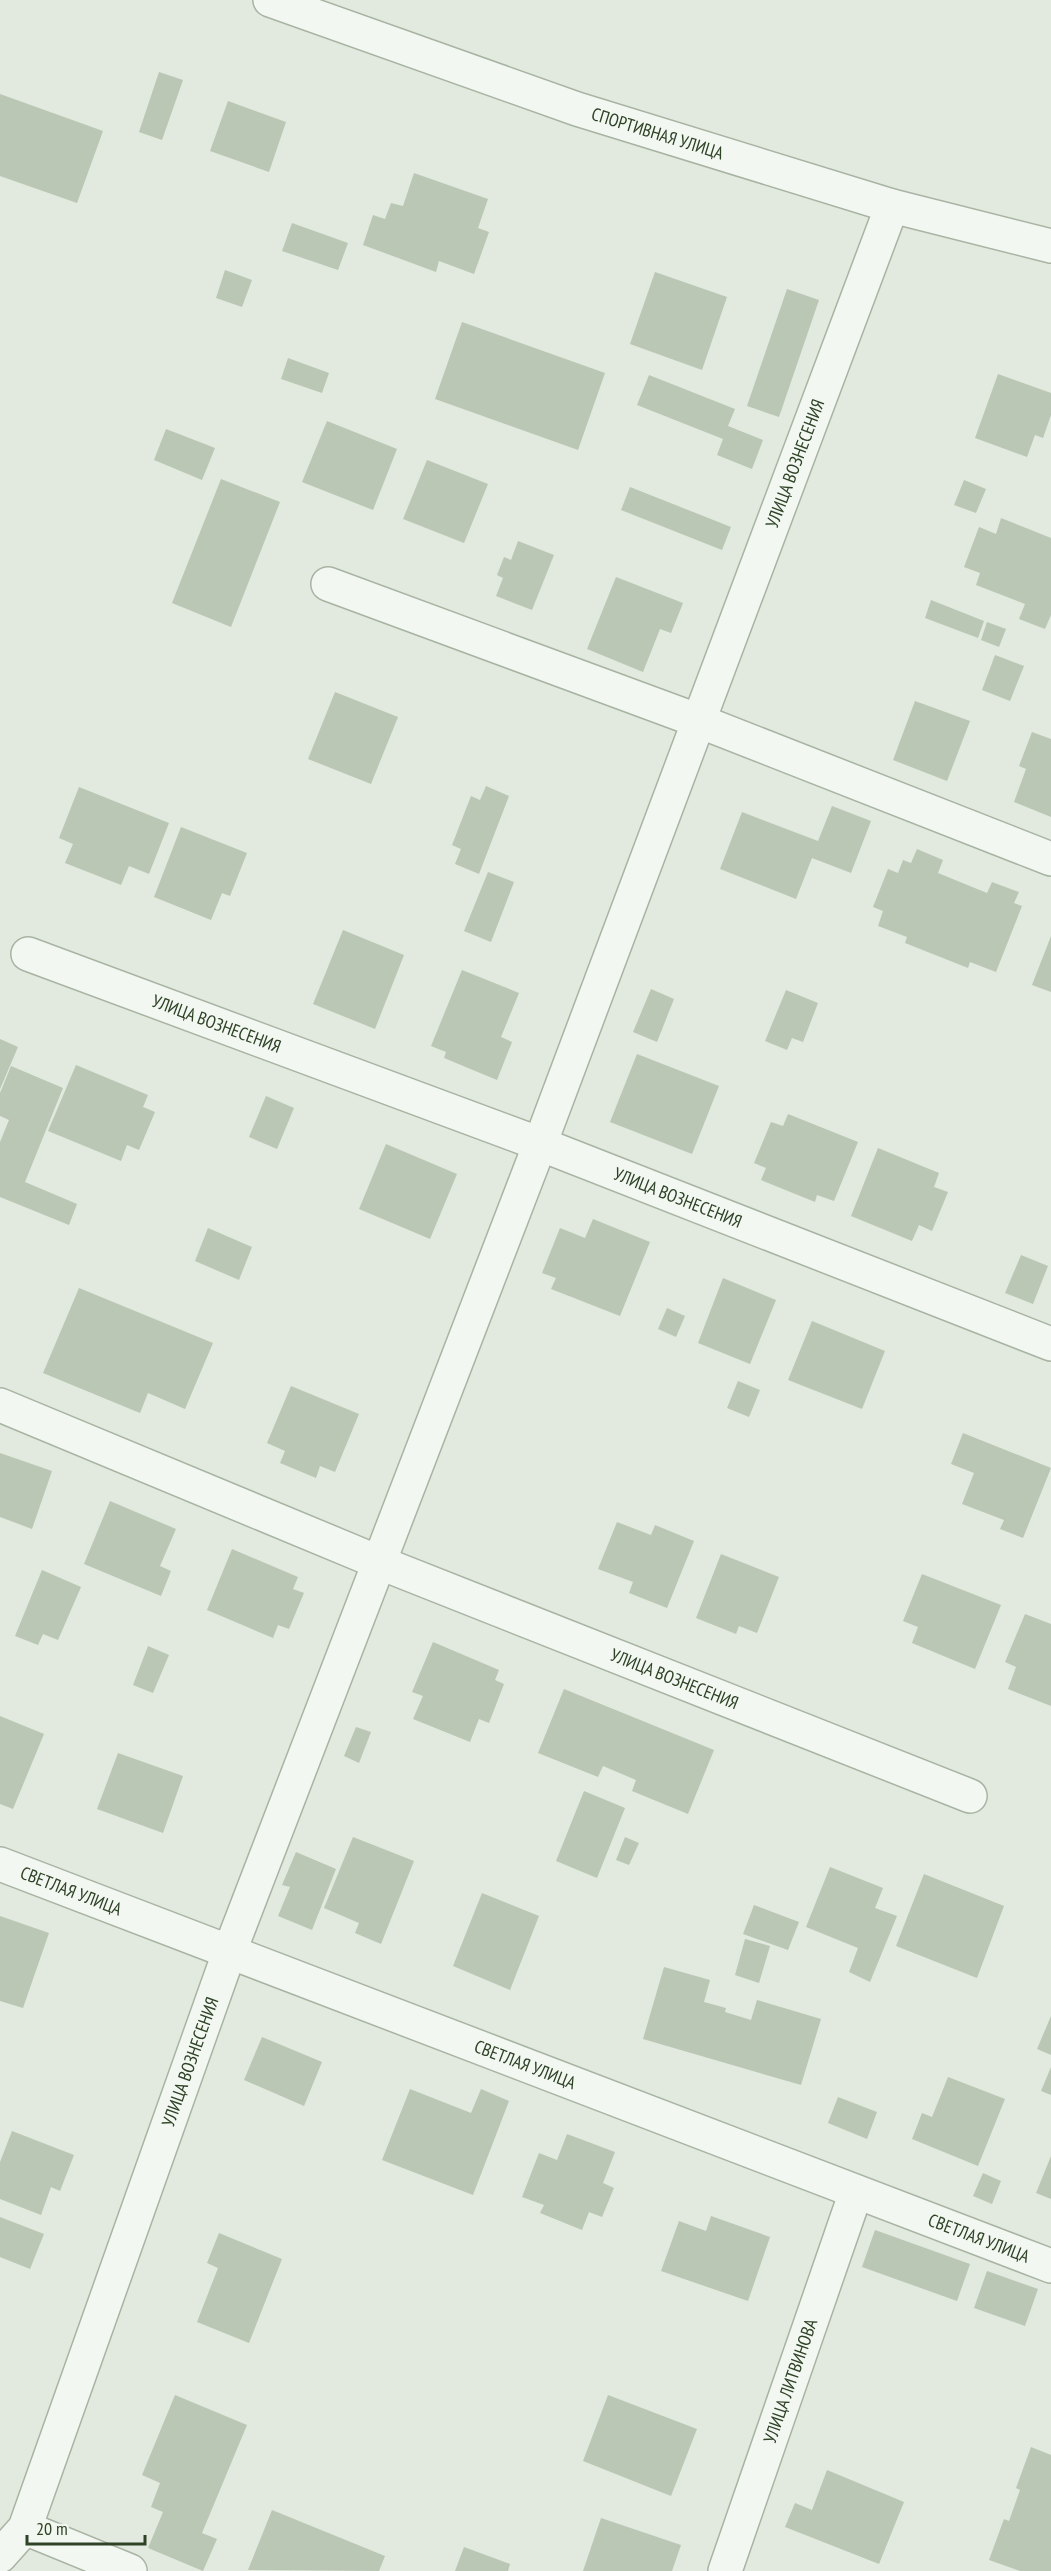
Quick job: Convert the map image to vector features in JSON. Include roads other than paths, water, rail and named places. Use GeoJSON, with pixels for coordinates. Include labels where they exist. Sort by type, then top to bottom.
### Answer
{"type":"FeatureCollection","features":[{"type":"Feature","properties":{"kind":"street","name":"СПОРТИВНАЯ УЛИЦА"},"geometry":{"type":"LineString","coordinates":[[270,0],[577,109],[892,206],[1051,246]]}},
{"type":"Feature","properties":{"kind":"street","name":"УЛИЦА ВОЗНЕСЕНИЯ"},"geometry":{"type":"LineString","coordinates":[[0,2556],[25,2528],[229,1953],[540,1144],[892,206]]}},
{"type":"Feature","properties":{"kind":"street"},"geometry":{"type":"LineString","coordinates":[[328,584],[699,721],[1051,859]]}},
{"type":"Feature","properties":{"kind":"street","name":"УЛИЦА ВОЗНЕСЕНИЯ"},"geometry":{"type":"LineString","coordinates":[[28,954],[540,1144],[1051,1344]]}},
{"type":"Feature","properties":{"kind":"street","name":"УЛИЦА ВОЗНЕСЕНИЯ"},"geometry":{"type":"LineString","coordinates":[[0,1405],[378,1563],[970,1796]]}},
{"type":"Feature","properties":{"kind":"street","name":"СВЕТЛАЯ УЛИЦА"},"geometry":{"type":"LineString","coordinates":[[0,1864],[1051,2266]]}},
{"type":"Feature","properties":{"kind":"street","name":"УЛИЦА ЛИТВИНОВА"},"geometry":{"type":"LineString","coordinates":[[725,2571],[856,2192]]}},
{"type":"Feature","properties":{"kind":"street"},"geometry":{"type":"LineString","coordinates":[[25,2528],[130,2571]]}}]}
